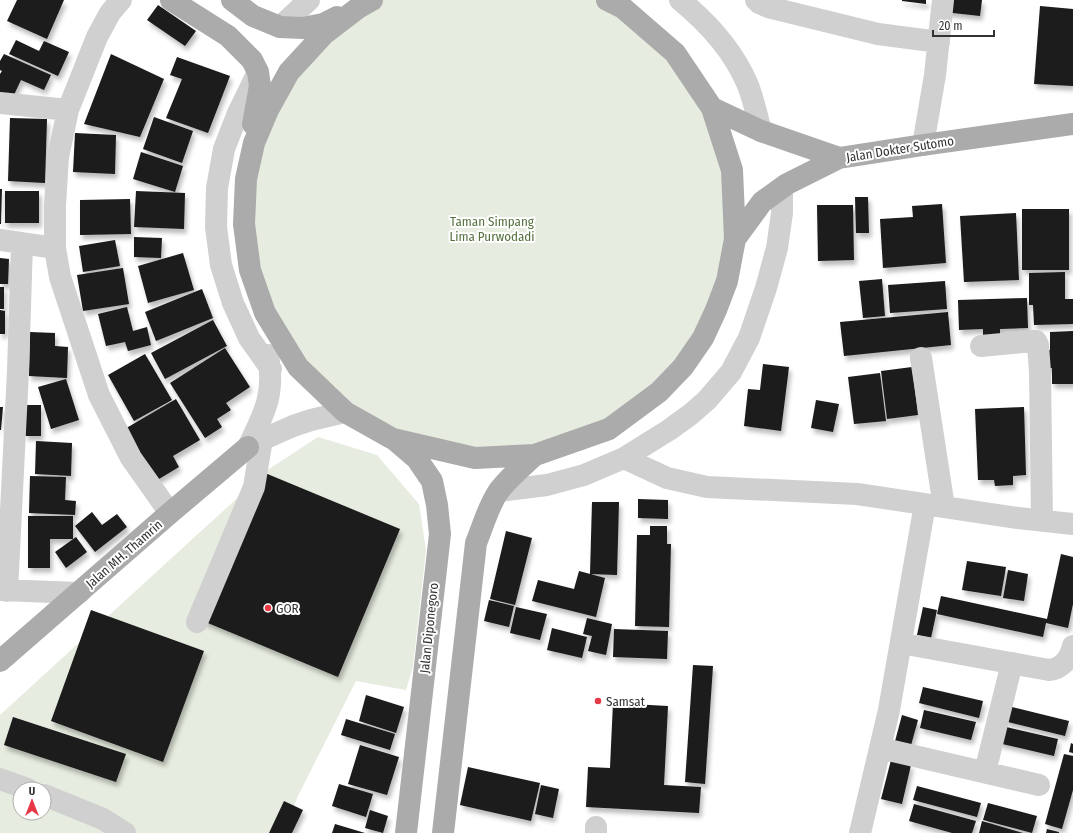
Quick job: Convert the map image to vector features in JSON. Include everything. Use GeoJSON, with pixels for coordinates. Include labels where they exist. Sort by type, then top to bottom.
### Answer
{"type":"FeatureCollection","features":[{"type":"Feature","properties":{"kind":"main road"},"geometry":{"type":"LineString","coordinates":[[171,0],[228,36],[252,60],[258,72],[260,86],[252,129],[246,179],[244,224],[250,270],[264,313],[298,367],[345,412],[393,439],[476,458],[536,455],[609,429],[659,392],[683,367],[703,338],[727,281],[735,239],[732,170],[712,108],[675,53],[614,3]]}},
{"type":"Feature","properties":{"kind":"main road"},"geometry":{"type":"LineString","coordinates":[[232,0],[253,16],[280,27],[303,28],[323,24],[371,0]]}},
{"type":"Feature","properties":{"kind":"main road"},"geometry":{"type":"LineString","coordinates":[[246,179],[254,143],[268,110],[289,72],[324,34],[371,0]]}},
{"type":"Feature","properties":{"kind":"main road","name":"Jalan Dokter Sutomo"},"geometry":{"type":"LineString","coordinates":[[712,108],[761,131],[839,158],[1073,124]]}},
{"type":"Feature","properties":{"kind":"main road"},"geometry":{"type":"LineString","coordinates":[[735,239],[762,202],[782,188],[839,158]]}},
{"type":"Feature","properties":{"kind":"main road","name":"Jalan Diponegoro"},"geometry":{"type":"LineString","coordinates":[[393,439],[416,459],[432,481],[437,504],[440,534],[406,833]]}},
{"type":"Feature","properties":{"kind":"main road","name":"Jalan MH. Thamrin"},"geometry":{"type":"LineString","coordinates":[[0,662],[170,513],[255,443]]}},
{"type":"Feature","properties":{"kind":"main road"},"geometry":{"type":"LineString","coordinates":[[443,833],[476,543],[486,517],[499,491],[516,472],[536,455]]}},
{"type":"Feature","properties":{"kind":"street"},"geometry":{"type":"LineString","coordinates":[[121,0],[110,13],[97,37],[68,110],[58,157],[55,205],[55,248],[60,277],[99,395],[131,458],[170,513]]}},
{"type":"Feature","properties":{"kind":"street"},"geometry":{"type":"LineString","coordinates":[[280,27],[309,0]]}},
{"type":"Feature","properties":{"kind":"street"},"geometry":{"type":"LineString","coordinates":[[680,0],[714,32],[731,53],[747,84],[761,131]]}},
{"type":"Feature","properties":{"kind":"street"},"geometry":{"type":"LineString","coordinates":[[756,0],[768,7],[878,34],[939,42]]}},
{"type":"Feature","properties":{"kind":"street"},"geometry":{"type":"LineString","coordinates":[[923,145],[935,75],[943,0]]}},
{"type":"Feature","properties":{"kind":"street"},"geometry":{"type":"LineString","coordinates":[[258,72],[238,113],[224,149],[217,188],[216,227],[221,265],[232,303],[249,338],[271,369]]}},
{"type":"Feature","properties":{"kind":"street"},"geometry":{"type":"LineString","coordinates":[[0,103],[68,110]]}},
{"type":"Feature","properties":{"kind":"street"},"geometry":{"type":"LineString","coordinates":[[499,491],[554,483],[584,475],[624,458],[669,430],[707,400],[731,372],[749,338],[766,288],[777,248],[782,213],[782,188]]}},
{"type":"Feature","properties":{"kind":"street"},"geometry":{"type":"LineString","coordinates":[[0,240],[55,248]]}},
{"type":"Feature","properties":{"kind":"street"},"geometry":{"type":"LineString","coordinates":[[22,243],[18,371],[3,590],[79,593]]}},
{"type":"Feature","properties":{"kind":"street"},"geometry":{"type":"LineString","coordinates":[[197,622],[254,487],[255,443],[270,394],[271,381],[271,369],[266,344],[264,313]]}},
{"type":"Feature","properties":{"kind":"street"},"geometry":{"type":"LineString","coordinates":[[981,346],[1034,341],[1036,341],[1038,345],[1040,372],[1042,521]]}},
{"type":"Feature","properties":{"kind":"street"},"geometry":{"type":"LineString","coordinates":[[860,833],[889,710],[901,642],[935,505],[921,358]]}},
{"type":"Feature","properties":{"kind":"street"},"geometry":{"type":"LineString","coordinates":[[255,443],[299,424],[345,412]]}},
{"type":"Feature","properties":{"kind":"street"},"geometry":{"type":"LineString","coordinates":[[624,458],[666,478],[707,487],[857,494],[1018,518],[1073,524]]}},
{"type":"Feature","properties":{"kind":"street"},"geometry":{"type":"LineString","coordinates":[[901,642],[1049,670],[1054,670],[1065,663],[1073,646]]}},
{"type":"Feature","properties":{"kind":"street"},"geometry":{"type":"LineString","coordinates":[[985,772],[1012,663]]}},
{"type":"Feature","properties":{"kind":"street"},"geometry":{"type":"LineString","coordinates":[[880,748],[1039,785]]}},
{"type":"Feature","properties":{"kind":"street"},"geometry":{"type":"LineString","coordinates":[[0,779],[12,783]]}},
{"type":"Feature","properties":{"kind":"street"},"geometry":{"type":"LineString","coordinates":[[52,797],[103,819],[125,833]]}},
{"type":"Feature","properties":{"kind":"green space","name":"Taman Simpang Lima Purwodadi"},"geometry":{"type":"Polygon","coordinates":[[[374,0],[607,0],[623,8],[712,108],[735,239],[703,338],[609,429],[475,458],[345,412],[265,313],[246,179],[289,72],[374,0]]]}},
{"type":"Feature","properties":{"kind":"green space","name":"GOR"},"geometry":{"type":"Polygon","coordinates":[[[318,437],[377,455],[419,504],[426,550],[413,667],[406,690],[356,681],[298,796],[283,833],[0,833],[0,715],[269,469],[318,437]]]}},
{"type":"Feature","properties":{"kind":"building"},"geometry":{"type":"Polygon","coordinates":[[[17,0],[64,0],[47,39],[7,21],[17,0]]]}},
{"type":"Feature","properties":{"kind":"building"},"geometry":{"type":"Polygon","coordinates":[[[926,0],[926,4],[902,1],[926,0]]]}},
{"type":"Feature","properties":{"kind":"building"},"geometry":{"type":"Polygon","coordinates":[[[945,0],[982,0],[980,16],[944,12],[945,0]]]}},
{"type":"Feature","properties":{"kind":"building"},"geometry":{"type":"Polygon","coordinates":[[[158,5],[196,31],[185,46],[147,20],[158,5]]]}},
{"type":"Feature","properties":{"kind":"building"},"geometry":{"type":"Polygon","coordinates":[[[1040,6],[1073,9],[1073,86],[1034,84],[1040,6]]]}},
{"type":"Feature","properties":{"kind":"building"},"geometry":{"type":"Polygon","coordinates":[[[16,40],[39,51],[44,41],[69,52],[58,76],[9,54],[16,40]]]}},
{"type":"Feature","properties":{"kind":"building"},"geometry":{"type":"Polygon","coordinates":[[[4,54],[51,75],[44,90],[21,80],[12,99],[0,94],[0,74],[2,71],[0,70],[0,61],[4,54]]]}},
{"type":"Feature","properties":{"kind":"building"},"geometry":{"type":"Polygon","coordinates":[[[111,54],[164,79],[140,137],[84,124],[111,54]]]}},
{"type":"Feature","properties":{"kind":"building"},"geometry":{"type":"Polygon","coordinates":[[[177,57],[230,76],[208,133],[166,118],[182,79],[170,75],[177,57]]]}},
{"type":"Feature","properties":{"kind":"building"},"geometry":{"type":"Polygon","coordinates":[[[154,117],[193,131],[182,163],[143,149],[154,117]]]}},
{"type":"Feature","properties":{"kind":"building"},"geometry":{"type":"Polygon","coordinates":[[[10,118],[47,119],[45,183],[8,181],[10,118]]]}},
{"type":"Feature","properties":{"kind":"building"},"geometry":{"type":"Polygon","coordinates":[[[75,133],[116,135],[115,174],[73,172],[75,133]]]}},
{"type":"Feature","properties":{"kind":"building"},"geometry":{"type":"Polygon","coordinates":[[[141,152],[183,166],[175,192],[133,179],[141,152]]]}},
{"type":"Feature","properties":{"kind":"building"},"geometry":{"type":"Polygon","coordinates":[[[0,189],[2,189],[1,224],[0,224],[0,189]]]}},
{"type":"Feature","properties":{"kind":"building"},"geometry":{"type":"Polygon","coordinates":[[[5,191],[39,191],[39,223],[5,223],[5,191]]]}},
{"type":"Feature","properties":{"kind":"building"},"geometry":{"type":"Polygon","coordinates":[[[136,191],[185,193],[184,229],[134,227],[136,191]]]}},
{"type":"Feature","properties":{"kind":"building"},"geometry":{"type":"Polygon","coordinates":[[[855,197],[868,197],[869,233],[856,233],[855,197]]]}},
{"type":"Feature","properties":{"kind":"building"},"geometry":{"type":"Polygon","coordinates":[[[130,199],[131,234],[80,235],[80,200],[130,199]]]}},
{"type":"Feature","properties":{"kind":"building"},"geometry":{"type":"Polygon","coordinates":[[[942,204],[946,263],[883,268],[880,219],[913,217],[912,206],[942,204]]]}},
{"type":"Feature","properties":{"kind":"building"},"geometry":{"type":"Polygon","coordinates":[[[817,205],[853,205],[854,260],[818,261],[817,205]]]}},
{"type":"Feature","properties":{"kind":"building"},"geometry":{"type":"Polygon","coordinates":[[[1022,209],[1069,209],[1069,270],[1022,270],[1022,209]]]}},
{"type":"Feature","properties":{"kind":"building"},"geometry":{"type":"Polygon","coordinates":[[[1016,213],[1019,280],[964,282],[960,216],[1016,213]]]}},
{"type":"Feature","properties":{"kind":"building"},"geometry":{"type":"Polygon","coordinates":[[[134,237],[162,238],[161,258],[134,257],[134,237]]]}},
{"type":"Feature","properties":{"kind":"building"},"geometry":{"type":"Polygon","coordinates":[[[115,240],[120,266],[83,272],[79,246],[115,240]]]}},
{"type":"Feature","properties":{"kind":"building"},"geometry":{"type":"Polygon","coordinates":[[[183,253],[194,290],[148,303],[138,266],[183,253]]]}},
{"type":"Feature","properties":{"kind":"building"},"geometry":{"type":"Polygon","coordinates":[[[0,258],[9,259],[8,284],[0,284],[0,258]]]}},
{"type":"Feature","properties":{"kind":"building"},"geometry":{"type":"Polygon","coordinates":[[[123,268],[129,304],[83,311],[77,275],[123,268]]]}},
{"type":"Feature","properties":{"kind":"building"},"geometry":{"type":"Polygon","coordinates":[[[1065,272],[1065,299],[1073,299],[1073,324],[1034,325],[1033,305],[1029,305],[1029,273],[1065,272]]]}},
{"type":"Feature","properties":{"kind":"building"},"geometry":{"type":"Polygon","coordinates":[[[882,279],[885,316],[863,318],[859,281],[882,279]]]}},
{"type":"Feature","properties":{"kind":"building"},"geometry":{"type":"Polygon","coordinates":[[[945,281],[947,309],[890,313],[888,285],[945,281]]]}},
{"type":"Feature","properties":{"kind":"building"},"geometry":{"type":"Polygon","coordinates":[[[0,287],[4,287],[4,309],[0,309],[0,287]]]}},
{"type":"Feature","properties":{"kind":"building"},"geometry":{"type":"Polygon","coordinates":[[[202,289],[213,318],[156,341],[145,312],[202,289]]]}},
{"type":"Feature","properties":{"kind":"building"},"geometry":{"type":"Polygon","coordinates":[[[1027,298],[1028,328],[1000,329],[1000,340],[983,341],[983,329],[959,330],[958,300],[1027,298]]]}},
{"type":"Feature","properties":{"kind":"building"},"geometry":{"type":"Polygon","coordinates":[[[127,307],[133,331],[147,327],[151,345],[128,351],[125,342],[106,346],[98,314],[127,307]]]}},
{"type":"Feature","properties":{"kind":"building"},"geometry":{"type":"Polygon","coordinates":[[[0,310],[5,311],[5,334],[0,334],[0,310]]]}},
{"type":"Feature","properties":{"kind":"building"},"geometry":{"type":"Polygon","coordinates":[[[948,312],[951,345],[844,356],[840,322],[948,312]]]}},
{"type":"Feature","properties":{"kind":"building"},"geometry":{"type":"Polygon","coordinates":[[[213,320],[227,346],[165,379],[151,353],[213,320]]]}},
{"type":"Feature","properties":{"kind":"building"},"geometry":{"type":"Polygon","coordinates":[[[1073,331],[1073,384],[1052,384],[1052,368],[1042,369],[1041,351],[1050,350],[1050,332],[1073,331]]]}},
{"type":"Feature","properties":{"kind":"building"},"geometry":{"type":"Polygon","coordinates":[[[30,332],[55,333],[55,346],[68,347],[67,378],[29,376],[30,332]]]}},
{"type":"Feature","properties":{"kind":"building"},"geometry":{"type":"Polygon","coordinates":[[[225,348],[250,387],[226,403],[231,410],[217,419],[222,427],[205,438],[170,383],[225,348]]]}},
{"type":"Feature","properties":{"kind":"building"},"geometry":{"type":"Polygon","coordinates":[[[145,354],[172,400],[134,421],[108,375],[145,354]]]}},
{"type":"Feature","properties":{"kind":"building"},"geometry":{"type":"Polygon","coordinates":[[[763,364],[789,367],[781,431],[744,426],[748,389],[760,390],[763,364]]]}},
{"type":"Feature","properties":{"kind":"building"},"geometry":{"type":"Polygon","coordinates":[[[912,367],[918,415],[887,419],[881,371],[912,367]]]}},
{"type":"Feature","properties":{"kind":"building"},"geometry":{"type":"Polygon","coordinates":[[[880,373],[886,421],[854,424],[848,377],[880,373]]]}},
{"type":"Feature","properties":{"kind":"building"},"geometry":{"type":"Polygon","coordinates":[[[66,379],[79,420],[51,429],[38,387],[66,379]]]}},
{"type":"Feature","properties":{"kind":"building"},"geometry":{"type":"Polygon","coordinates":[[[176,399],[200,440],[173,456],[179,467],[154,482],[123,430],[176,399]]]}},
{"type":"Feature","properties":{"kind":"building"},"geometry":{"type":"Polygon","coordinates":[[[816,400],[839,404],[833,432],[811,428],[816,400]]]}},
{"type":"Feature","properties":{"kind":"building"},"geometry":{"type":"Polygon","coordinates":[[[25,405],[41,405],[41,436],[25,436],[25,405]]]}},
{"type":"Feature","properties":{"kind":"building"},"geometry":{"type":"Polygon","coordinates":[[[0,407],[3,407],[1,430],[0,430],[0,407]]]}},
{"type":"Feature","properties":{"kind":"building"},"geometry":{"type":"Polygon","coordinates":[[[1024,407],[1026,475],[1013,476],[1013,485],[995,486],[994,480],[978,480],[975,409],[1024,407]]]}},
{"type":"Feature","properties":{"kind":"building"},"geometry":{"type":"Polygon","coordinates":[[[36,441],[72,443],[71,476],[35,474],[36,441]]]}},
{"type":"Feature","properties":{"kind":"building"},"geometry":{"type":"Polygon","coordinates":[[[265,473],[400,529],[338,677],[203,621],[265,473]]]}},
{"type":"Feature","properties":{"kind":"building"},"geometry":{"type":"Polygon","coordinates":[[[30,476],[66,477],[65,500],[76,501],[75,515],[29,513],[30,476]]]}},
{"type":"Feature","properties":{"kind":"building"},"geometry":{"type":"Polygon","coordinates":[[[638,499],[668,500],[668,519],[638,518],[638,499]]]}},
{"type":"Feature","properties":{"kind":"building"},"geometry":{"type":"Polygon","coordinates":[[[592,502],[619,502],[617,575],[590,574],[592,502]]]}},
{"type":"Feature","properties":{"kind":"building"},"geometry":{"type":"Polygon","coordinates":[[[92,512],[102,525],[117,514],[127,527],[95,552],[75,526],[92,512]]]}},
{"type":"Feature","properties":{"kind":"building"},"geometry":{"type":"Polygon","coordinates":[[[28,516],[73,516],[73,539],[50,539],[50,568],[28,568],[28,516]]]}},
{"type":"Feature","properties":{"kind":"building"},"geometry":{"type":"Polygon","coordinates":[[[650,526],[667,526],[667,544],[671,544],[669,627],[635,626],[637,535],[650,535],[650,526]]]}},
{"type":"Feature","properties":{"kind":"building"},"geometry":{"type":"Polygon","coordinates":[[[506,531],[532,538],[515,605],[490,599],[506,531]]]}},
{"type":"Feature","properties":{"kind":"building"},"geometry":{"type":"Polygon","coordinates":[[[76,537],[87,552],[66,568],[55,552],[76,537]]]}},
{"type":"Feature","properties":{"kind":"building"},"geometry":{"type":"Polygon","coordinates":[[[1061,554],[1073,557],[1073,604],[1068,628],[1046,623],[1043,637],[937,614],[941,596],[1047,619],[1061,554]]]}},
{"type":"Feature","properties":{"kind":"building"},"geometry":{"type":"Polygon","coordinates":[[[967,561],[1006,567],[1001,596],[962,590],[967,561]]]}},
{"type":"Feature","properties":{"kind":"building"},"geometry":{"type":"Polygon","coordinates":[[[1008,570],[1028,574],[1024,601],[1003,598],[1008,570]]]}},
{"type":"Feature","properties":{"kind":"building"},"geometry":{"type":"Polygon","coordinates":[[[579,571],[605,578],[596,617],[532,601],[538,580],[574,589],[579,571]]]}},
{"type":"Feature","properties":{"kind":"building"},"geometry":{"type":"Polygon","coordinates":[[[489,600],[514,606],[509,627],[484,621],[489,600]]]}},
{"type":"Feature","properties":{"kind":"building"},"geometry":{"type":"Polygon","coordinates":[[[516,607],[547,614],[540,640],[510,633],[516,607]]]}},
{"type":"Feature","properties":{"kind":"building"},"geometry":{"type":"Polygon","coordinates":[[[923,607],[937,610],[931,638],[917,635],[923,607]]]}},
{"type":"Feature","properties":{"kind":"building"},"geometry":{"type":"Polygon","coordinates":[[[91,610],[204,651],[163,762],[51,721],[91,610]]]}},
{"type":"Feature","properties":{"kind":"building"},"geometry":{"type":"Polygon","coordinates":[[[587,618],[612,624],[606,655],[588,651],[592,636],[583,634],[587,618]]]}},
{"type":"Feature","properties":{"kind":"building"},"geometry":{"type":"Polygon","coordinates":[[[552,628],[587,637],[582,658],[547,650],[552,628]]]}},
{"type":"Feature","properties":{"kind":"building"},"geometry":{"type":"Polygon","coordinates":[[[614,629],[668,631],[667,659],[613,657],[614,629]]]}},
{"type":"Feature","properties":{"kind":"building"},"geometry":{"type":"Polygon","coordinates":[[[693,665],[713,666],[705,784],[685,782],[693,665]]]}},
{"type":"Feature","properties":{"kind":"building"},"geometry":{"type":"Polygon","coordinates":[[[923,687],[983,701],[979,718],[919,703],[923,687]]]}},
{"type":"Feature","properties":{"kind":"building"},"geometry":{"type":"Polygon","coordinates":[[[366,695],[404,707],[396,733],[359,721],[366,695]]]}},
{"type":"Feature","properties":{"kind":"building"},"geometry":{"type":"Polygon","coordinates":[[[613,703],[668,706],[664,785],[701,787],[699,813],[586,807],[588,767],[610,768],[613,703]]]}},
{"type":"Feature","properties":{"kind":"building"},"geometry":{"type":"Polygon","coordinates":[[[1008,706],[1069,721],[1065,736],[1004,721],[1008,706]]]}},
{"type":"Feature","properties":{"kind":"building"},"geometry":{"type":"Polygon","coordinates":[[[924,710],[976,722],[971,740],[920,728],[924,710]]]}},
{"type":"Feature","properties":{"kind":"building"},"geometry":{"type":"Polygon","coordinates":[[[902,715],[918,720],[910,749],[894,745],[902,715]]]}},
{"type":"Feature","properties":{"kind":"building"},"geometry":{"type":"Polygon","coordinates":[[[13,717],[126,754],[116,782],[4,745],[13,717]]]}},
{"type":"Feature","properties":{"kind":"building"},"geometry":{"type":"Polygon","coordinates":[[[346,719],[395,734],[390,750],[341,735],[346,719]]]}},
{"type":"Feature","properties":{"kind":"building"},"geometry":{"type":"Polygon","coordinates":[[[1002,726],[1058,739],[1054,756],[998,743],[1002,726]]]}},
{"type":"Feature","properties":{"kind":"building"},"geometry":{"type":"Polygon","coordinates":[[[1071,743],[1073,744],[1073,753],[1069,752],[1071,743]]]}},
{"type":"Feature","properties":{"kind":"building"},"geometry":{"type":"Polygon","coordinates":[[[360,745],[399,757],[387,795],[348,784],[360,745]]]}},
{"type":"Feature","properties":{"kind":"building"},"geometry":{"type":"Polygon","coordinates":[[[1064,754],[1073,756],[1073,790],[1062,829],[1045,824],[1064,754]]]}},
{"type":"Feature","properties":{"kind":"building"},"geometry":{"type":"Polygon","coordinates":[[[891,760],[911,765],[902,804],[881,799],[891,760]]]}},
{"type":"Feature","properties":{"kind":"building"},"geometry":{"type":"Polygon","coordinates":[[[468,767],[540,783],[531,821],[460,805],[468,767]]]}},
{"type":"Feature","properties":{"kind":"building"},"geometry":{"type":"Polygon","coordinates":[[[339,784],[373,794],[366,817],[332,806],[339,784]]]}},
{"type":"Feature","properties":{"kind":"building"},"geometry":{"type":"Polygon","coordinates":[[[541,785],[559,789],[553,818],[535,814],[541,785]]]}},
{"type":"Feature","properties":{"kind":"building"},"geometry":{"type":"Polygon","coordinates":[[[917,786],[981,803],[977,817],[913,800],[917,786]]]}},
{"type":"Feature","properties":{"kind":"building"},"geometry":{"type":"Polygon","coordinates":[[[284,801],[303,810],[292,833],[269,833],[284,801]]]}},
{"type":"Feature","properties":{"kind":"building"},"geometry":{"type":"Polygon","coordinates":[[[988,803],[1037,816],[1032,833],[983,820],[988,803]]]}},
{"type":"Feature","properties":{"kind":"building"},"geometry":{"type":"Polygon","coordinates":[[[914,804],[976,821],[972,833],[952,833],[909,821],[914,804]]]}},
{"type":"Feature","properties":{"kind":"building"},"geometry":{"type":"Polygon","coordinates":[[[370,810],[388,816],[383,833],[365,828],[370,810]]]}},
{"type":"Feature","properties":{"kind":"building"},"geometry":{"type":"Polygon","coordinates":[[[982,821],[1023,833],[979,833],[982,821]]]}},
{"type":"Feature","properties":{"kind":"building"},"geometry":{"type":"Polygon","coordinates":[[[335,824],[365,833],[332,833],[335,824]]]}},
{"type":"Feature","properties":{"kind":"building"},"geometry":{"type":"Polygon","coordinates":[[[1047,829],[1059,832],[1059,833],[1046,833],[1047,829]]]}},
{"type":"Feature","properties":{"kind":"place","name":"GOR"},"geometry":{"type":"Point","coordinates":[268,608]}},
{"type":"Feature","properties":{"kind":"place","name":"Samsat"},"geometry":{"type":"Point","coordinates":[598,701]}}]}
